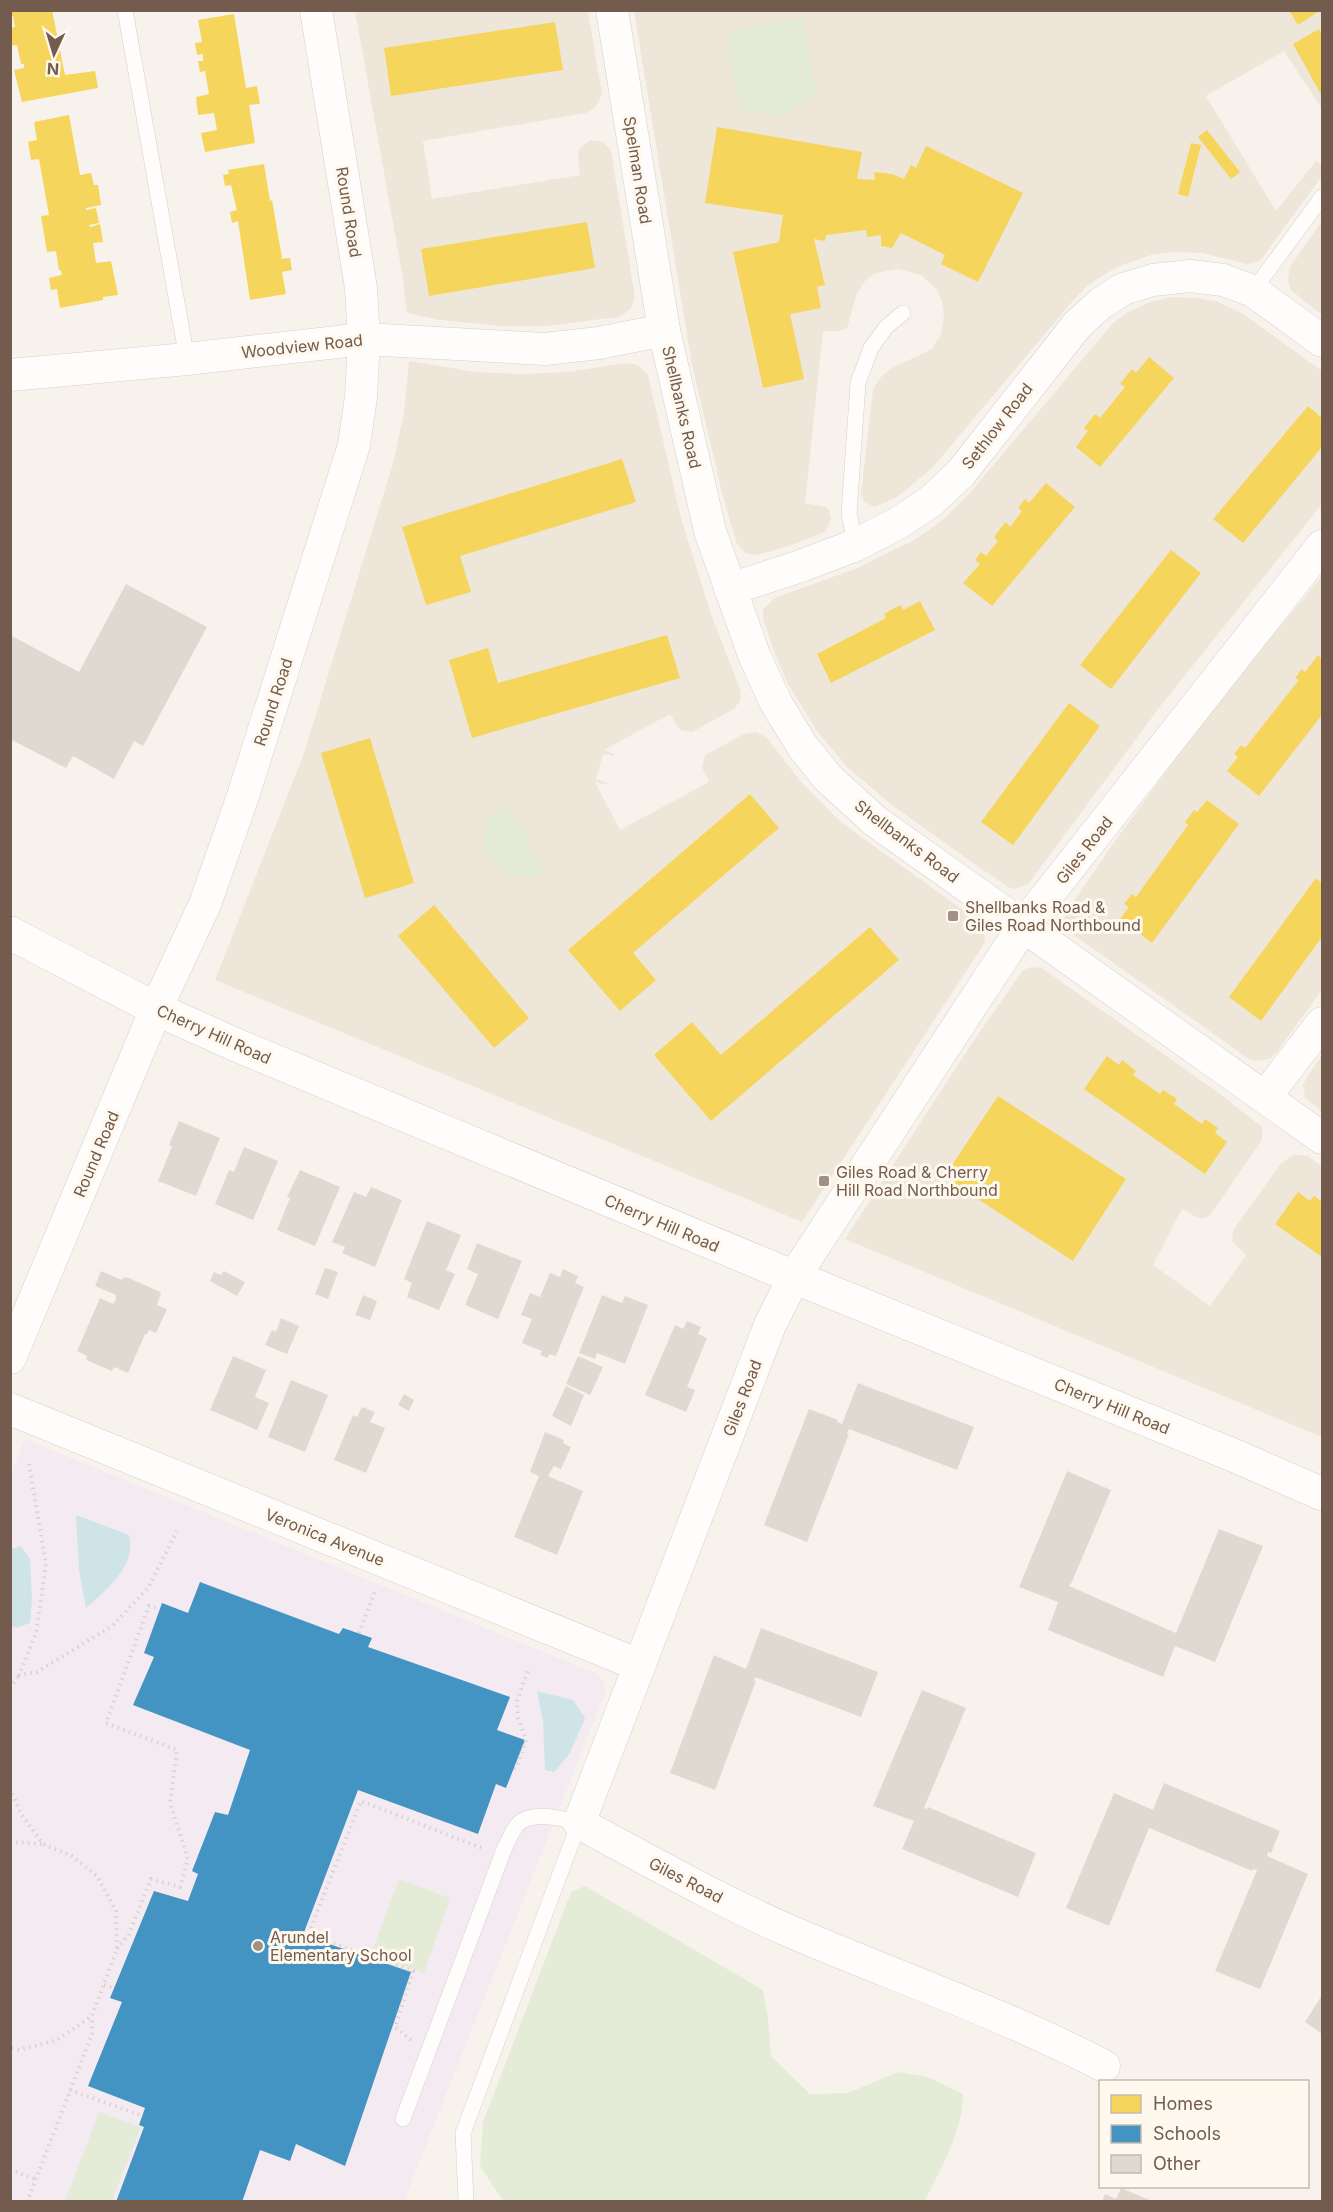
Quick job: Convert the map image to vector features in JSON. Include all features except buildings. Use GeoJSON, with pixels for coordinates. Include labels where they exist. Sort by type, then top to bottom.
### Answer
{"type":"FeatureCollection","features":[{"type":"Feature","properties":{"kind":"street","name":"Round Road"},"geometry":{"type":"LineString","coordinates":[[10,1358],[156,1010],[205,904],[338,498],[356,433],[361,397],[364,339],[361,288],[316,10]]}},
{"type":"Feature","properties":{"kind":"street","name":"Spelman Road"},"geometry":{"type":"LineString","coordinates":[[612,10],[664,330]]}},
{"type":"Feature","properties":{"kind":"street","name":"Sethlow Road"},"geometry":{"type":"LineString","coordinates":[[730,589],[856,545],[898,523],[930,502],[960,473],[1077,326],[1100,304],[1124,289],[1153,280],[1190,276],[1223,280],[1252,291],[1323,341]]}},
{"type":"Feature","properties":{"kind":"street","name":"Woodview Road"},"geometry":{"type":"LineString","coordinates":[[10,375],[188,359],[364,339],[545,349],[599,343],[664,330]]}},
{"type":"Feature","properties":{"kind":"street","name":"Shellbanks Road"},"geometry":{"type":"LineString","coordinates":[[664,330],[710,531],[754,655],[776,703],[803,747],[828,778],[875,821],[1323,1138]]}},
{"type":"Feature","properties":{"kind":"street","name":"Giles Road"},"geometry":{"type":"LineString","coordinates":[[1104,2066],[1028,2030],[792,1932],[701,1889],[579,1823],[770,1325],[794,1277],[1024,926],[1323,546]]}},
{"type":"Feature","properties":{"kind":"street","name":"Cherry Hill Road"},"geometry":{"type":"LineString","coordinates":[[10,933],[156,1010],[794,1277],[1233,1455],[1323,1494]]}},
{"type":"Feature","properties":{"kind":"street"},"geometry":{"type":"LineString","coordinates":[[1265,1097],[1323,1023]]}},
{"type":"Feature","properties":{"kind":"street","name":"Veronica Avenue"},"geometry":{"type":"LineString","coordinates":[[10,1409],[639,1665]]}},
{"type":"Feature","properties":{"kind":"lane"},"geometry":{"type":"LineString","coordinates":[[125,10],[188,359]]}},
{"type":"Feature","properties":{"kind":"lane"},"geometry":{"type":"LineString","coordinates":[[1252,291],[1323,196]]}},
{"type":"Feature","properties":{"kind":"lane"},"geometry":{"type":"LineString","coordinates":[[856,545],[849,514],[858,383],[871,348],[886,327],[903,313]]}},
{"type":"Feature","properties":{"kind":"lane"},"geometry":{"type":"LineString","coordinates":[[403,2119],[502,1856],[516,1826],[536,1817],[563,1818],[579,1823],[463,2133],[466,2202]]}},
{"type":"Feature","properties":{"kind":"path"},"geometry":{"type":"LineString","coordinates":[[10,1688],[19,1675],[36,1633],[46,1564],[29,1464]]}},
{"type":"Feature","properties":{"kind":"path"},"geometry":{"type":"LineString","coordinates":[[19,1675],[37,1672],[112,1626],[147,1588],[177,1532]]}},
{"type":"Feature","properties":{"kind":"path"},"geometry":{"type":"LineString","coordinates":[[359,1633],[378,1586]]}},
{"type":"Feature","properties":{"kind":"path"},"geometry":{"type":"LineString","coordinates":[[27,2202],[92,2034],[92,2016],[117,1949],[129,1934],[151,1879],[180,1887],[188,1859],[170,1803],[177,1750],[106,1723],[149,1606],[160,1610]]}},
{"type":"Feature","properties":{"kind":"path"},"geometry":{"type":"LineString","coordinates":[[514,1768],[516,1768],[526,1740],[518,1718],[517,1701],[529,1667]]}},
{"type":"Feature","properties":{"kind":"path"},"geometry":{"type":"LineString","coordinates":[[10,1788],[21,1814],[43,1844]]}},
{"type":"Feature","properties":{"kind":"path"},"geometry":{"type":"LineString","coordinates":[[428,2054],[395,2027],[413,1971],[308,1935],[361,1801],[502,1856]]}},
{"type":"Feature","properties":{"kind":"path"},"geometry":{"type":"LineString","coordinates":[[10,1842],[43,1844],[72,1856],[97,1876],[116,1911],[117,1949]]}},
{"type":"Feature","properties":{"kind":"path"},"geometry":{"type":"LineString","coordinates":[[104,1985],[114,1988]]}},
{"type":"Feature","properties":{"kind":"path"},"geometry":{"type":"LineString","coordinates":[[10,2048],[19,2050],[57,2040],[92,2016]]}},
{"type":"Feature","properties":{"kind":"path"},"geometry":{"type":"LineString","coordinates":[[70,2090],[142,2116]]}},
{"type":"Feature","properties":{"kind":"path"},"geometry":{"type":"LineString","coordinates":[[10,2170],[36,2179]]}},
{"type":"Feature","properties":{"kind":"shaded area"},"geometry":{"type":"Polygon","coordinates":[[[355,11],[588,11],[602,94],[596,107],[586,113],[423,141],[432,199],[580,175],[579,149],[590,140],[603,142],[611,151],[635,297],[631,309],[618,317],[546,326],[502,326],[440,320],[407,313],[402,273],[355,11]]]}},
{"type":"Feature","properties":{"kind":"shaded area"},"geometry":{"type":"Polygon","coordinates":[[[634,11],[1322,11],[1322,109],[1284,51],[1206,96],[1276,211],[1316,161],[1322,165],[1322,176],[1257,262],[1247,264],[1202,253],[1154,254],[1117,267],[1088,285],[933,467],[897,497],[875,507],[864,502],[861,494],[873,390],[879,379],[890,369],[932,349],[941,334],[944,315],[942,301],[937,290],[921,275],[898,269],[876,273],[865,281],[857,293],[847,328],[839,331],[823,331],[805,503],[826,507],[829,510],[831,519],[825,532],[757,555],[745,553],[737,544],[723,497],[692,365],[634,11]]]}},
{"type":"Feature","properties":{"kind":"shaded area"},"geometry":{"type":"Polygon","coordinates":[[[1322,221],[1322,315],[1291,290],[1288,280],[1290,267],[1322,221]]]}},
{"type":"Feature","properties":{"kind":"shaded area"},"geometry":{"type":"Polygon","coordinates":[[[1172,297],[1218,302],[1242,313],[1322,371],[1322,504],[1162,704],[1028,884],[1015,889],[1008,887],[892,805],[848,768],[817,731],[788,684],[763,619],[763,610],[774,598],[855,569],[914,540],[940,522],[969,494],[1113,323],[1128,312],[1150,302],[1172,297]]]}},
{"type":"Feature","properties":{"kind":"shaded area"},"geometry":{"type":"Polygon","coordinates":[[[409,361],[475,372],[522,374],[568,372],[626,363],[638,365],[648,375],[681,518],[710,611],[741,692],[740,701],[734,709],[692,732],[680,730],[670,714],[604,750],[614,756],[603,754],[596,779],[608,783],[607,785],[595,782],[620,830],[709,782],[702,767],[705,755],[744,734],[756,732],[767,738],[802,783],[842,823],[977,920],[984,929],[985,941],[982,947],[802,1222],[215,980],[304,753],[394,460],[404,413],[409,361]]]}},
{"type":"Feature","properties":{"kind":"shaded area"},"geometry":{"type":"Polygon","coordinates":[[[1322,576],[1322,990],[1277,1052],[1270,1059],[1256,1061],[1249,1059],[1071,933],[1065,924],[1065,914],[1115,841],[1213,708],[1322,576]]]}},
{"type":"Feature","properties":{"kind":"shaded area"},"geometry":{"type":"Polygon","coordinates":[[[1031,967],[1042,968],[1223,1096],[1262,1127],[1260,1143],[1210,1215],[1198,1218],[1182,1209],[1153,1265],[1210,1306],[1246,1255],[1233,1242],[1234,1229],[1281,1163],[1294,1155],[1302,1155],[1308,1156],[1322,1167],[1322,1437],[845,1239],[970,1046],[1023,970],[1031,967]]]}},
{"type":"Feature","properties":{"kind":"shaded area"},"geometry":{"type":"Polygon","coordinates":[[[1322,1055],[1322,1112],[1305,1097],[1303,1085],[1322,1055]]]}},
{"type":"Feature","properties":{"kind":"shaded area","name":"Arundel Elementary School"},"geometry":{"type":"Polygon","coordinates":[[[25,1439],[597,1674],[604,1681],[606,1691],[404,2201],[11,2201],[10,1476],[25,1439]]]}},
{"type":"Feature","properties":{"kind":"shaded area"},"geometry":{"type":"Polygon","coordinates":[[[76,1515],[129,1535],[129,1557],[124,1567],[111,1585],[86,1608],[79,1570],[76,1515]]]}},
{"type":"Feature","properties":{"kind":"shaded area"},"geometry":{"type":"Polygon","coordinates":[[[21,1546],[30,1559],[32,1600],[30,1623],[16,1628],[11,1626],[11,1549],[21,1546]]]}},
{"type":"Feature","properties":{"kind":"shaded area"},"geometry":{"type":"Polygon","coordinates":[[[537,1691],[573,1700],[585,1718],[570,1753],[554,1772],[545,1770],[543,1722],[537,1691]]]}},
{"type":"Feature","properties":{"kind":"green space"},"geometry":{"type":"Polygon","coordinates":[[[803,17],[817,95],[782,116],[740,110],[726,31],[803,17]]]}},
{"type":"Feature","properties":{"kind":"green space"},"geometry":{"type":"Polygon","coordinates":[[[508,803],[545,871],[532,876],[519,877],[497,868],[490,859],[485,848],[484,835],[487,821],[499,808],[508,803]]]}},
{"type":"Feature","properties":{"kind":"green space"},"geometry":{"type":"Polygon","coordinates":[[[399,1879],[450,1898],[424,1973],[371,1954],[399,1879]]]}},
{"type":"Feature","properties":{"kind":"green space"},"geometry":{"type":"Polygon","coordinates":[[[585,1886],[763,1990],[771,2056],[810,2094],[848,2093],[898,2072],[928,2077],[963,2094],[955,2135],[925,2201],[503,2201],[480,2166],[483,2122],[571,1892],[585,1886]]]}},
{"type":"Feature","properties":{"kind":"green space"},"geometry":{"type":"Polygon","coordinates":[[[99,2112],[141,2127],[112,2201],[65,2201],[99,2112]]]}},
{"type":"Feature","properties":{"kind":"place","name":"Shellbanks Road & Giles Road Northbound"},"geometry":{"type":"Point","coordinates":[953,916]}},
{"type":"Feature","properties":{"kind":"place","name":"Giles Road & Cherry Hill Road Northbound"},"geometry":{"type":"Point","coordinates":[824,1181]}},
{"type":"Feature","properties":{"kind":"place","name":"Arundel Elementary School"},"geometry":{"type":"Point","coordinates":[258,1946]}}]}
